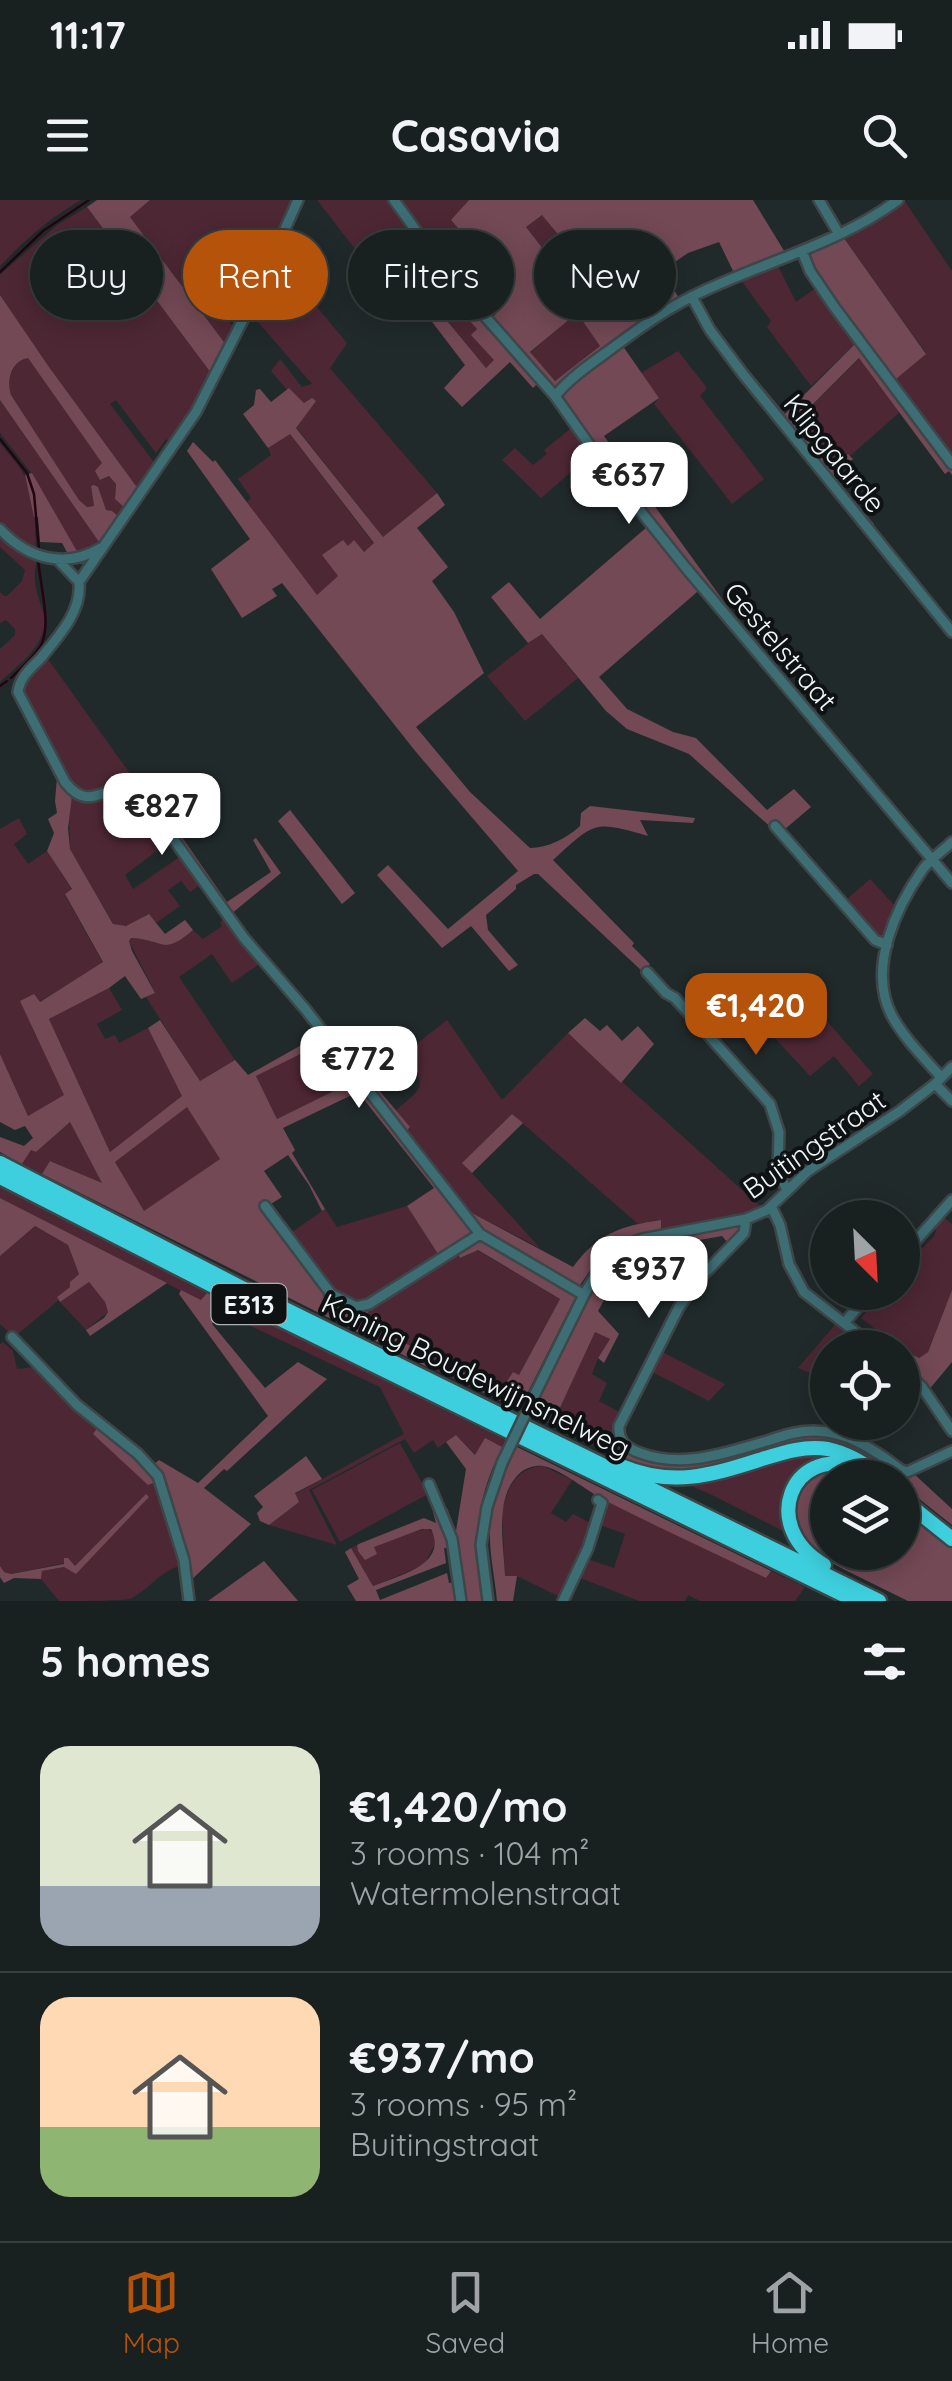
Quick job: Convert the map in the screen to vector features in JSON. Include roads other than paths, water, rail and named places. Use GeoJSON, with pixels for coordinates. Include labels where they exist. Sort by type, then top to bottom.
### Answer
{"type":"FeatureCollection","features":[{"type":"Feature","properties":{"kind":"highway","name":"Koning Boudewijnsnelweg"},"geometry":{"type":"LineString","coordinates":[[0,1163],[858,1596]]}},
{"type":"Feature","properties":{"kind":"highway","name":"Koning Boudewijnsnelweg"},"geometry":{"type":"LineString","coordinates":[[0,1177],[237,1298],[858,1596],[879,1601]]}},
{"type":"Feature","properties":{"kind":"highway"},"geometry":{"type":"LineString","coordinates":[[583,1456],[593,1454],[648,1474],[686,1478],[715,1474],[788,1451],[824,1448],[856,1460]]}},
{"type":"Feature","properties":{"kind":"highway"},"geometry":{"type":"LineString","coordinates":[[810,1472],[794,1488],[788,1501],[790,1528],[810,1556]]}},
{"type":"Feature","properties":{"kind":"highway"},"geometry":{"type":"LineString","coordinates":[[920,1510],[952,1535]]}},
{"type":"Feature","properties":{"kind":"highway"},"geometry":{"type":"LineString","coordinates":[[832,1570],[845,1578],[858,1596]]}},
{"type":"Feature","properties":{"kind":"street"},"geometry":{"type":"LineString","coordinates":[[298,200],[196,412],[79,582],[76,610],[19,684],[21,699],[71,790],[81,796],[98,796],[130,786],[142,795],[244,938],[306,1010],[480,1234],[584,1295]]}},
{"type":"Feature","properties":{"kind":"street","name":"Gestelstraat"},"geometry":{"type":"LineString","coordinates":[[394,200],[446,272],[555,396],[686,568],[952,883]]}},
{"type":"Feature","properties":{"kind":"street"},"geometry":{"type":"LineString","coordinates":[[819,200],[839,234]]}},
{"type":"Feature","properties":{"kind":"street"},"geometry":{"type":"LineString","coordinates":[[555,396],[564,384],[622,341],[692,297],[839,234],[898,200]]}},
{"type":"Feature","properties":{"kind":"street"},"geometry":{"type":"LineString","coordinates":[[802,251],[810,271],[835,308],[952,464]]}},
{"type":"Feature","properties":{"kind":"street","name":"Klipgaarde"},"geometry":{"type":"LineString","coordinates":[[692,297],[710,330],[743,374],[952,632]]}},
{"type":"Feature","properties":{"kind":"street"},"geometry":{"type":"LineString","coordinates":[[0,529],[12,542],[39,556],[58,560],[78,558],[104,546]]}},
{"type":"Feature","properties":{"kind":"street"},"geometry":{"type":"LineString","coordinates":[[58,560],[79,582]]}},
{"type":"Feature","properties":{"kind":"street"},"geometry":{"type":"LineString","coordinates":[[775,826],[875,940],[887,945]]}},
{"type":"Feature","properties":{"kind":"street"},"geometry":{"type":"LineString","coordinates":[[952,842],[925,866],[901,906],[887,945],[883,983],[889,1009],[952,1101]]}},
{"type":"Feature","properties":{"kind":"street"},"geometry":{"type":"LineString","coordinates":[[646,972],[666,994],[675,998],[770,1104],[779,1132],[779,1176],[788,1190]]}},
{"type":"Feature","properties":{"kind":"street","name":"Buitingstraat"},"geometry":{"type":"LineString","coordinates":[[488,1601],[481,1546],[487,1508],[502,1463],[602,1264],[616,1251],[642,1239],[746,1218],[771,1206],[808,1170],[900,1111],[952,1067]]}},
{"type":"Feature","properties":{"kind":"street"},"geometry":{"type":"LineString","coordinates":[[920,1236],[952,1200]]}},
{"type":"Feature","properties":{"kind":"street"},"geometry":{"type":"LineString","coordinates":[[265,1206],[331,1294],[356,1307],[370,1304],[480,1234]]}},
{"type":"Feature","properties":{"kind":"street"},"geometry":{"type":"LineString","coordinates":[[771,1206],[780,1225],[786,1257],[802,1290],[855,1330]]}},
{"type":"Feature","properties":{"kind":"street","name":"Buitingstraat"},"geometry":{"type":"LineString","coordinates":[[746,1218],[744,1233],[678,1307],[619,1426],[624,1446],[662,1460],[679,1461],[714,1456],[794,1432],[828,1432],[861,1443],[907,1472],[952,1451]]}},
{"type":"Feature","properties":{"kind":"street"},"geometry":{"type":"LineString","coordinates":[[845,1322],[855,1310]]}},
{"type":"Feature","properties":{"kind":"street"},"geometry":{"type":"LineString","coordinates":[[12,1337],[77,1406],[138,1454],[158,1476],[184,1560],[189,1601]]}},
{"type":"Feature","properties":{"kind":"street"},"geometry":{"type":"LineString","coordinates":[[920,1386],[952,1431]]}},
{"type":"Feature","properties":{"kind":"street"},"geometry":{"type":"LineString","coordinates":[[429,1484],[452,1539],[461,1601]]}},
{"type":"Feature","properties":{"kind":"street"},"geometry":{"type":"LineString","coordinates":[[563,1601],[593,1534],[602,1503],[598,1500]]}},
{"type":"Feature","properties":{"kind":"waterway"},"geometry":{"type":"LineString","coordinates":[[0,272],[43,231],[89,200]]}},
{"type":"Feature","properties":{"kind":"waterway"},"geometry":{"type":"LineString","coordinates":[[0,439],[27,473],[34,494],[39,549]]}},
{"type":"Feature","properties":{"kind":"waterway"},"geometry":{"type":"LineString","coordinates":[[11,678],[34,656],[44,638],[38,557]]}},
{"type":"Feature","properties":{"kind":"waterway"},"geometry":{"type":"LineString","coordinates":[[0,686],[7,681]]}}]}
